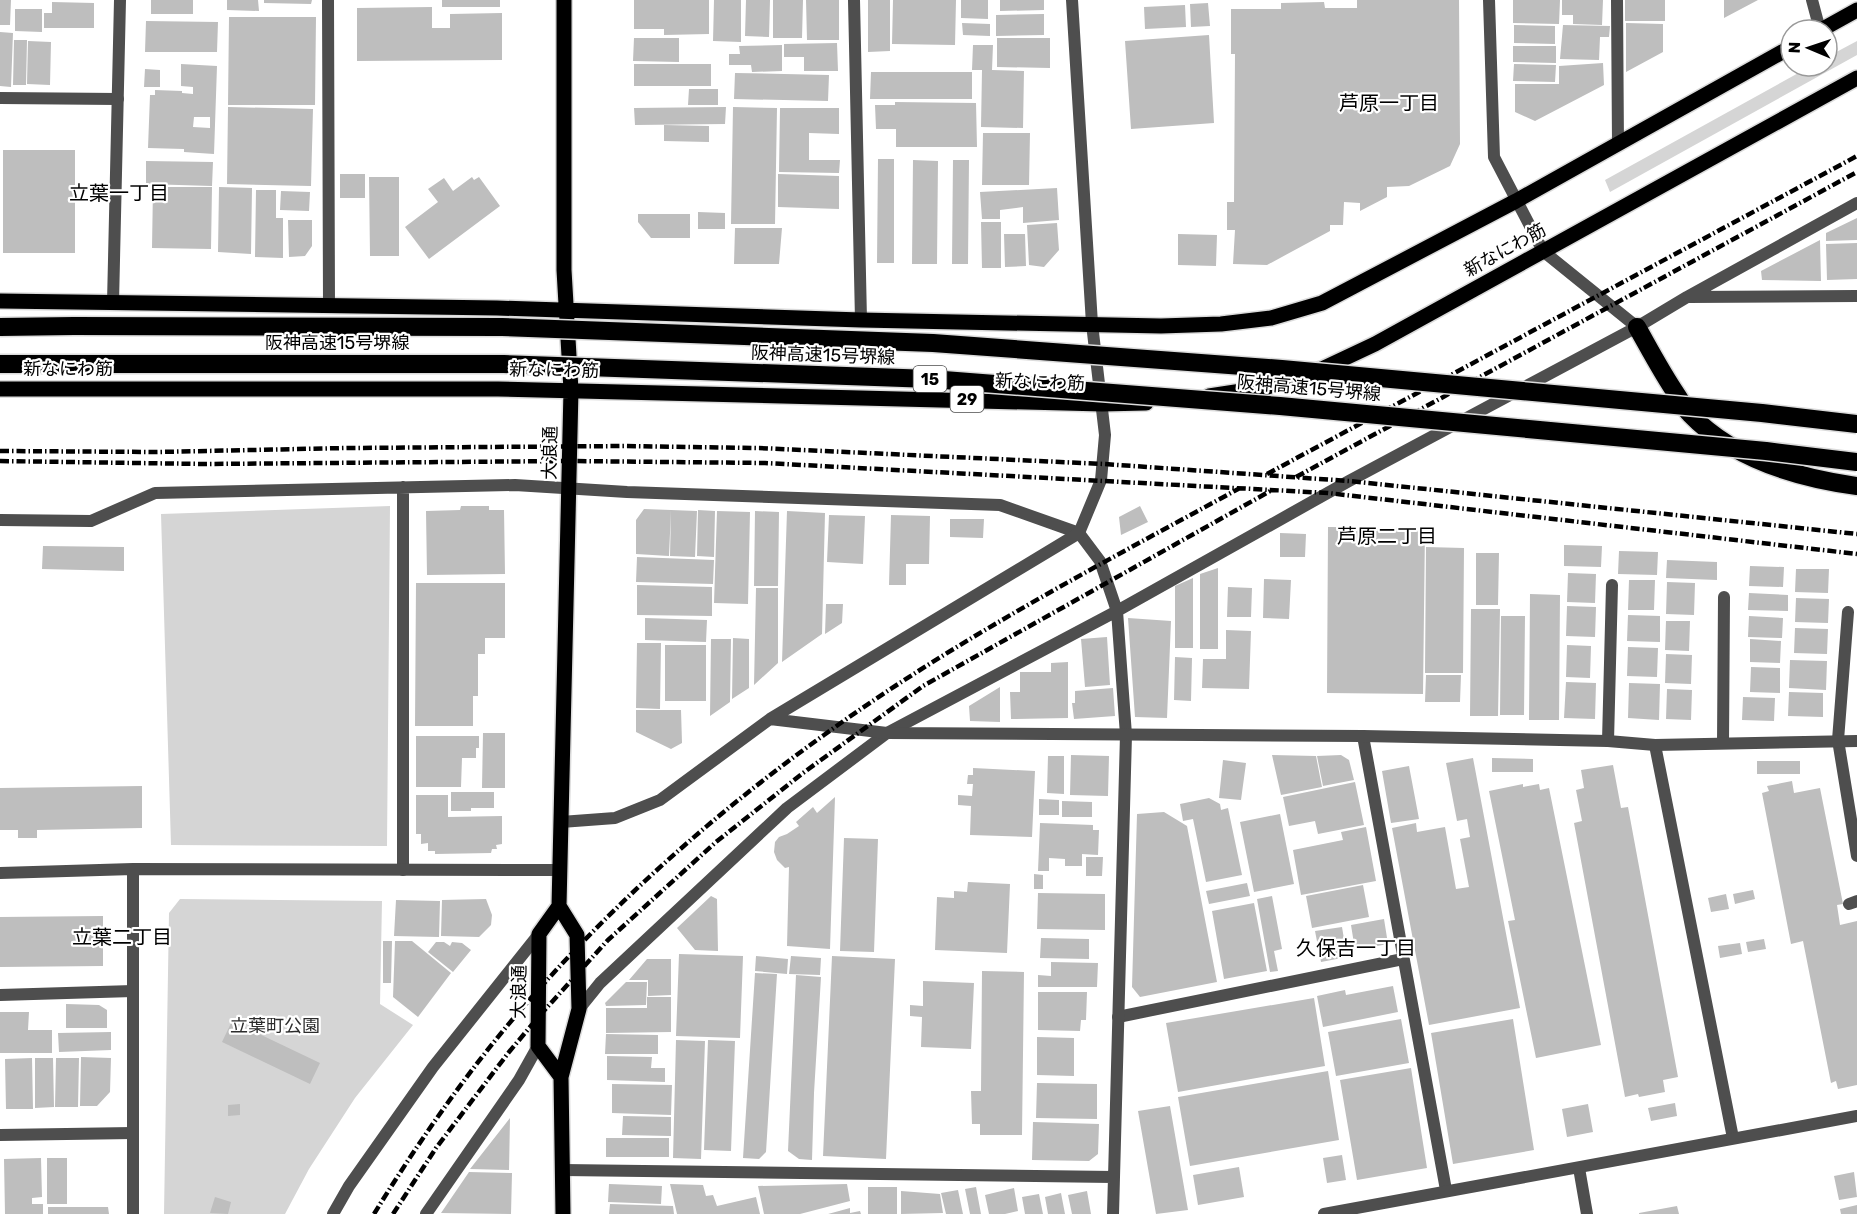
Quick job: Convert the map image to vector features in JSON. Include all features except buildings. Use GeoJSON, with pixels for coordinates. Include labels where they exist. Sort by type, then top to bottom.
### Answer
{"type":"FeatureCollection","features":[{"type":"Feature","properties":{"kind":"highway"},"geometry":{"type":"LineString","coordinates":[[0,321],[74,326]]}},
{"type":"Feature","properties":{"kind":"highway","name":"阪神高速15号堺線"},"geometry":{"type":"LineString","coordinates":[[0,327],[502,327],[933,343],[1282,369],[1857,423]]}},
{"type":"Feature","properties":{"kind":"highway"},"geometry":{"type":"LineString","coordinates":[[1637,327],[1660,369],[1689,413],[1716,437],[1753,459],[1797,473],[1857,486]]}},
{"type":"Feature","properties":{"kind":"highway","name":"阪神高速15号堺線"},"geometry":{"type":"LineString","coordinates":[[0,364],[504,364],[931,379],[1304,408],[1755,450],[1857,462]]}},
{"type":"Feature","properties":{"kind":"main road","name":"大浪通"},"geometry":{"type":"LineString","coordinates":[[559,906],[571,390],[565,310],[564,0]]}},
{"type":"Feature","properties":{"kind":"main road"},"geometry":{"type":"LineString","coordinates":[[1839,20],[1857,10]]}},
{"type":"Feature","properties":{"kind":"main road","name":"新なにわ筋"},"geometry":{"type":"LineString","coordinates":[[0,301],[565,310],[861,320],[1161,326],[1221,324],[1271,318],[1322,303],[1516,201],[1779,54]]}},
{"type":"Feature","properties":{"kind":"main road","name":"新なにわ筋"},"geometry":{"type":"LineString","coordinates":[[0,389],[571,390],[1102,404],[1144,403],[1268,387],[1324,368],[1375,344],[1857,78]]}},
{"type":"Feature","properties":{"kind":"main road"},"geometry":{"type":"LineString","coordinates":[[539,934],[559,906],[578,935],[579,1009],[561,1077],[563,1214]]}},
{"type":"Feature","properties":{"kind":"main road","name":"大浪通"},"geometry":{"type":"LineString","coordinates":[[538,1046],[539,934]]}},
{"type":"Feature","properties":{"kind":"main road"},"geometry":{"type":"LineString","coordinates":[[538,1046],[561,1077]]}},
{"type":"Feature","properties":{"kind":"street"},"geometry":{"type":"LineString","coordinates":[[113,303],[120,0]]}},
{"type":"Feature","properties":{"kind":"street"},"geometry":{"type":"LineString","coordinates":[[328,0],[329,305]]}},
{"type":"Feature","properties":{"kind":"street"},"geometry":{"type":"LineString","coordinates":[[854,0],[861,320]]}},
{"type":"Feature","properties":{"kind":"street"},"geometry":{"type":"LineString","coordinates":[[561,822],[615,818],[660,800],[770,719],[1079,533],[1101,480],[1105,435],[1092,324],[1072,0]]}},
{"type":"Feature","properties":{"kind":"street"},"geometry":{"type":"LineString","coordinates":[[1489,0],[1494,157],[1543,251],[1637,327]]}},
{"type":"Feature","properties":{"kind":"street"},"geometry":{"type":"LineString","coordinates":[[1617,0],[1618,145]]}},
{"type":"Feature","properties":{"kind":"street"},"geometry":{"type":"LineString","coordinates":[[1812,0],[1817,18]]}},
{"type":"Feature","properties":{"kind":"street"},"geometry":{"type":"LineString","coordinates":[[0,99],[118,99]]}},
{"type":"Feature","properties":{"kind":"street"},"geometry":{"type":"LineString","coordinates":[[579,1009],[600,983],[787,808],[887,733],[1117,611],[1349,481],[1637,327],[1857,204]]}},
{"type":"Feature","properties":{"kind":"street"},"geometry":{"type":"LineString","coordinates":[[1687,297],[1857,296]]}},
{"type":"Feature","properties":{"kind":"street"},"geometry":{"type":"LineString","coordinates":[[0,520],[91,521],[154,494],[515,485],[627,492],[1000,506],[1079,533],[1100,561],[1117,611],[1126,735],[1113,1214]]}},
{"type":"Feature","properties":{"kind":"street"},"geometry":{"type":"LineString","coordinates":[[403,487],[403,870]]}},
{"type":"Feature","properties":{"kind":"street"},"geometry":{"type":"LineString","coordinates":[[1608,741],[1611,585]]}},
{"type":"Feature","properties":{"kind":"street"},"geometry":{"type":"LineString","coordinates":[[1723,743],[1724,597]]}},
{"type":"Feature","properties":{"kind":"street"},"geometry":{"type":"LineString","coordinates":[[1848,612],[1838,740],[1857,856]]}},
{"type":"Feature","properties":{"kind":"street"},"geometry":{"type":"LineString","coordinates":[[770,719],[887,733],[1363,736],[1608,741],[1655,745],[1857,741]]}},
{"type":"Feature","properties":{"kind":"street"},"geometry":{"type":"LineString","coordinates":[[1363,736],[1446,1190]]}},
{"type":"Feature","properties":{"kind":"street"},"geometry":{"type":"LineString","coordinates":[[1655,745],[1733,1138]]}},
{"type":"Feature","properties":{"kind":"street"},"geometry":{"type":"LineString","coordinates":[[132,1214],[133,869]]}},
{"type":"Feature","properties":{"kind":"street"},"geometry":{"type":"LineString","coordinates":[[0,873],[133,869],[560,870]]}},
{"type":"Feature","properties":{"kind":"street"},"geometry":{"type":"LineString","coordinates":[[333,1214],[349,1186],[433,1067],[539,934]]}},
{"type":"Feature","properties":{"kind":"street"},"geometry":{"type":"LineString","coordinates":[[1119,1017],[1403,959]]}},
{"type":"Feature","properties":{"kind":"street"},"geometry":{"type":"LineString","coordinates":[[0,996],[133,992]]}},
{"type":"Feature","properties":{"kind":"street"},"geometry":{"type":"LineString","coordinates":[[426,1214],[519,1080],[538,1046]]}},
{"type":"Feature","properties":{"kind":"street"},"geometry":{"type":"LineString","coordinates":[[1324,1214],[1857,1116]]}},
{"type":"Feature","properties":{"kind":"street"},"geometry":{"type":"LineString","coordinates":[[0,1135],[133,1133]]}},
{"type":"Feature","properties":{"kind":"street"},"geometry":{"type":"LineString","coordinates":[[1579,1168],[1587,1214]]}},
{"type":"Feature","properties":{"kind":"street"},"geometry":{"type":"LineString","coordinates":[[563,1170],[1113,1177]]}},
{"type":"Feature","properties":{"kind":"green space"},"geometry":{"type":"Polygon","coordinates":[[[1857,41],[1857,55],[1839,65],[1839,51],[1857,41]]]}},
{"type":"Feature","properties":{"kind":"green space"},"geometry":{"type":"Polygon","coordinates":[[[1789,78],[1816,78],[1610,192],[1605,180],[1789,78]]]}},
{"type":"Feature","properties":{"kind":"green space"},"geometry":{"type":"Polygon","coordinates":[[[390,506],[387,846],[171,845],[161,514],[390,506]]]}},
{"type":"Feature","properties":{"kind":"green space","name":"立葉町公園"},"geometry":{"type":"Polygon","coordinates":[[[180,899],[382,901],[380,1004],[413,1025],[355,1098],[309,1169],[285,1214],[164,1214],[169,913],[180,899]]]}},
{"type":"Feature","properties":{"kind":"railway"},"geometry":{"type":"LineString","coordinates":[[1267,474],[1857,156]]}},
{"type":"Feature","properties":{"kind":"railway"},"geometry":{"type":"LineString","coordinates":[[1296,477],[1857,172]]}},
{"type":"Feature","properties":{"kind":"railway"},"geometry":{"type":"LineString","coordinates":[[0,451],[157,452],[626,446],[759,448],[1104,464],[1349,481],[1857,534]]}},
{"type":"Feature","properties":{"kind":"railway"},"geometry":{"type":"LineString","coordinates":[[0,461],[204,464],[570,461],[765,463],[1328,493],[1857,554]]}},
{"type":"Feature","properties":{"kind":"railway"},"geometry":{"type":"LineString","coordinates":[[374,1214],[471,1071],[542,985],[656,870],[738,800],[824,735],[924,667],[1028,605],[1240,488]]}},
{"type":"Feature","properties":{"kind":"railway"},"geometry":{"type":"LineString","coordinates":[[393,1214],[436,1148],[541,1014],[608,940],[716,842],[803,773],[923,686],[1272,490]]}},
{"type":"Feature","properties":{"kind":"district","name":"芦原一丁目"},"geometry":{"type":"Point","coordinates":[1389,103]}},
{"type":"Feature","properties":{"kind":"district","name":"立葉一丁目"},"geometry":{"type":"Point","coordinates":[119,193]}},
{"type":"Feature","properties":{"kind":"district","name":"芦原二丁目"},"geometry":{"type":"Point","coordinates":[1387,536]}},
{"type":"Feature","properties":{"kind":"district","name":"立葉二丁目"},"geometry":{"type":"Point","coordinates":[122,937]}},
{"type":"Feature","properties":{"kind":"district","name":"久保吉一丁目"},"geometry":{"type":"Point","coordinates":[1356,948]}}]}
